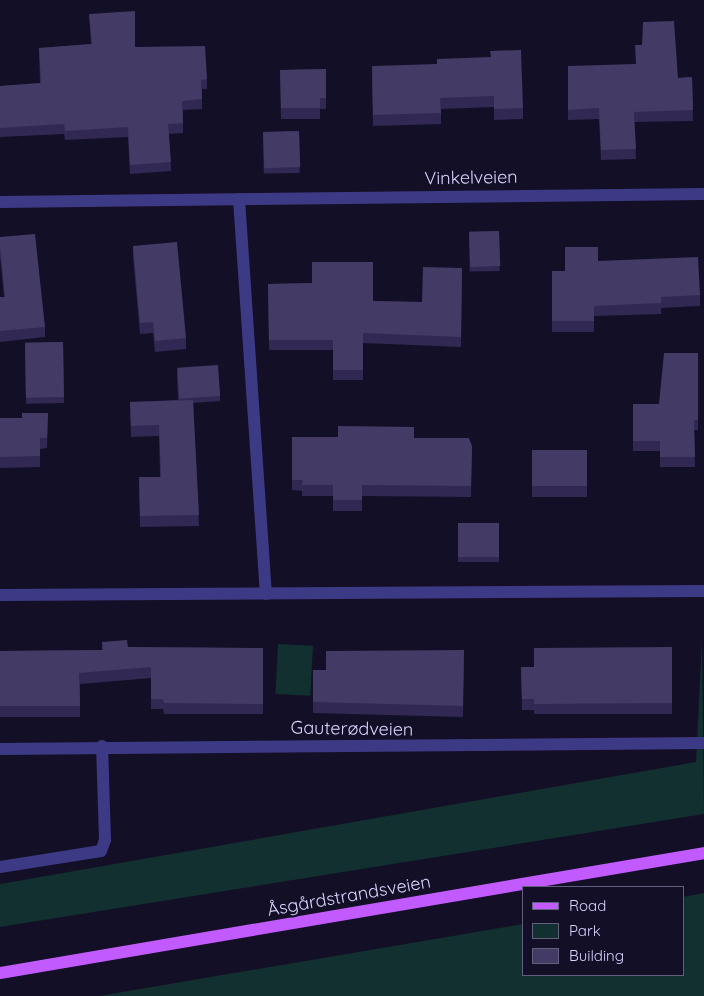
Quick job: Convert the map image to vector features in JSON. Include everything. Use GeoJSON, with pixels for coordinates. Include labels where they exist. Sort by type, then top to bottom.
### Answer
{"type":"FeatureCollection","features":[{"type":"Feature","properties":{"kind":"main road","name":"Åsgårdstrandsveien"},"geometry":{"type":"LineString","coordinates":[[0,973],[704,853]]}},
{"type":"Feature","properties":{"kind":"street","name":"Vinkelveien"},"geometry":{"type":"LineString","coordinates":[[0,202],[704,194]]}},
{"type":"Feature","properties":{"kind":"street"},"geometry":{"type":"LineString","coordinates":[[239,200],[266,594]]}},
{"type":"Feature","properties":{"kind":"street"},"geometry":{"type":"LineString","coordinates":[[0,595],[704,591]]}},
{"type":"Feature","properties":{"kind":"street","name":"Gauterødveien"},"geometry":{"type":"LineString","coordinates":[[0,749],[102,746],[704,743]]}},
{"type":"Feature","properties":{"kind":"street"},"geometry":{"type":"LineString","coordinates":[[0,867],[101,851],[105,840],[102,746]]}},
{"type":"Feature","properties":{"kind":"green space"},"geometry":{"type":"Polygon","coordinates":[[[702,639],[704,814],[0,927],[0,884],[696,762],[702,639]]]}},
{"type":"Feature","properties":{"kind":"green space"},"geometry":{"type":"Polygon","coordinates":[[[278,644],[313,646],[310,696],[275,694],[278,644]]]}},
{"type":"Feature","properties":{"kind":"green space"},"geometry":{"type":"Polygon","coordinates":[[[704,893],[704,996],[99,996],[522,924],[522,976],[684,976],[684,897],[704,893]]]}},
{"type":"Feature","properties":{"kind":"building"},"geometry":{"type":"Polygon","coordinates":[[[135,11],[135,47],[205,46],[207,79],[201,80],[202,99],[182,101],[183,123],[168,124],[171,162],[130,165],[128,127],[65,131],[64,124],[0,128],[0,86],[41,83],[39,48],[92,44],[89,14],[135,11]]]}},
{"type":"Feature","properties":{"kind":"building"},"geometry":{"type":"Polygon","coordinates":[[[674,21],[678,78],[692,77],[693,110],[634,112],[636,149],[601,150],[599,108],[568,110],[568,66],[636,64],[635,45],[642,45],[643,22],[674,21]]]}},
{"type":"Feature","properties":{"kind":"building"},"geometry":{"type":"Polygon","coordinates":[[[521,50],[523,108],[494,109],[494,96],[440,98],[441,113],[373,115],[372,66],[437,64],[437,59],[491,57],[490,51],[521,50]]]}},
{"type":"Feature","properties":{"kind":"building"},"geometry":{"type":"Polygon","coordinates":[[[326,69],[326,98],[320,98],[320,108],[281,108],[280,70],[326,69]]]}},
{"type":"Feature","properties":{"kind":"building"},"geometry":{"type":"Polygon","coordinates":[[[299,131],[300,167],[264,168],[263,132],[299,131]]]}},
{"type":"Feature","properties":{"kind":"building"},"geometry":{"type":"Polygon","coordinates":[[[499,231],[500,266],[470,267],[469,232],[499,231]]]}},
{"type":"Feature","properties":{"kind":"building"},"geometry":{"type":"Polygon","coordinates":[[[35,234],[45,327],[0,331],[0,297],[5,297],[0,237],[35,234]]]}},
{"type":"Feature","properties":{"kind":"building"},"geometry":{"type":"Polygon","coordinates":[[[177,242],[186,338],[155,341],[153,322],[140,323],[133,246],[177,242]]]}},
{"type":"Feature","properties":{"kind":"building"},"geometry":{"type":"Polygon","coordinates":[[[565,247],[598,247],[598,261],[698,257],[700,295],[661,297],[661,303],[594,306],[594,321],[552,321],[552,271],[565,271],[565,247]]]}},
{"type":"Feature","properties":{"kind":"building"},"geometry":{"type":"Polygon","coordinates":[[[312,262],[373,262],[373,301],[422,302],[423,267],[462,268],[461,337],[363,333],[363,370],[333,370],[333,340],[269,340],[268,284],[312,283],[312,262]]]}},
{"type":"Feature","properties":{"kind":"building"},"geometry":{"type":"Polygon","coordinates":[[[63,342],[64,397],[26,398],[25,343],[63,342]]]}},
{"type":"Feature","properties":{"kind":"building"},"geometry":{"type":"Polygon","coordinates":[[[664,353],[698,353],[698,420],[694,420],[695,457],[660,457],[660,441],[633,441],[633,404],[659,404],[664,353]]]}},
{"type":"Feature","properties":{"kind":"building"},"geometry":{"type":"Polygon","coordinates":[[[218,365],[220,396],[179,399],[177,368],[218,365]]]}},
{"type":"Feature","properties":{"kind":"building"},"geometry":{"type":"Polygon","coordinates":[[[193,400],[199,515],[140,516],[139,477],[161,477],[159,425],[131,426],[130,402],[193,400]]]}},
{"type":"Feature","properties":{"kind":"building"},"geometry":{"type":"Polygon","coordinates":[[[22,413],[48,413],[47,438],[40,438],[40,456],[0,457],[0,418],[22,418],[22,413]]]}},
{"type":"Feature","properties":{"kind":"building"},"geometry":{"type":"Polygon","coordinates":[[[338,426],[414,427],[414,438],[469,438],[472,446],[471,486],[362,485],[362,500],[333,500],[333,485],[302,485],[303,480],[292,480],[292,437],[338,437],[338,426]]]}},
{"type":"Feature","properties":{"kind":"building"},"geometry":{"type":"Polygon","coordinates":[[[532,450],[587,450],[587,486],[532,486],[532,450]]]}},
{"type":"Feature","properties":{"kind":"building"},"geometry":{"type":"Polygon","coordinates":[[[458,523],[499,523],[499,557],[458,557],[458,523]]]}},
{"type":"Feature","properties":{"kind":"building"},"geometry":{"type":"Polygon","coordinates":[[[127,640],[128,647],[263,648],[263,704],[164,703],[163,699],[151,699],[151,667],[79,673],[80,706],[0,706],[0,651],[103,650],[102,642],[127,640]]]}},
{"type":"Feature","properties":{"kind":"building"},"geometry":{"type":"Polygon","coordinates":[[[672,647],[672,703],[534,704],[534,699],[522,699],[521,667],[534,667],[534,648],[672,647]]]}},
{"type":"Feature","properties":{"kind":"building"},"geometry":{"type":"Polygon","coordinates":[[[464,650],[463,706],[313,702],[313,670],[326,670],[326,651],[464,650]]]}}]}
